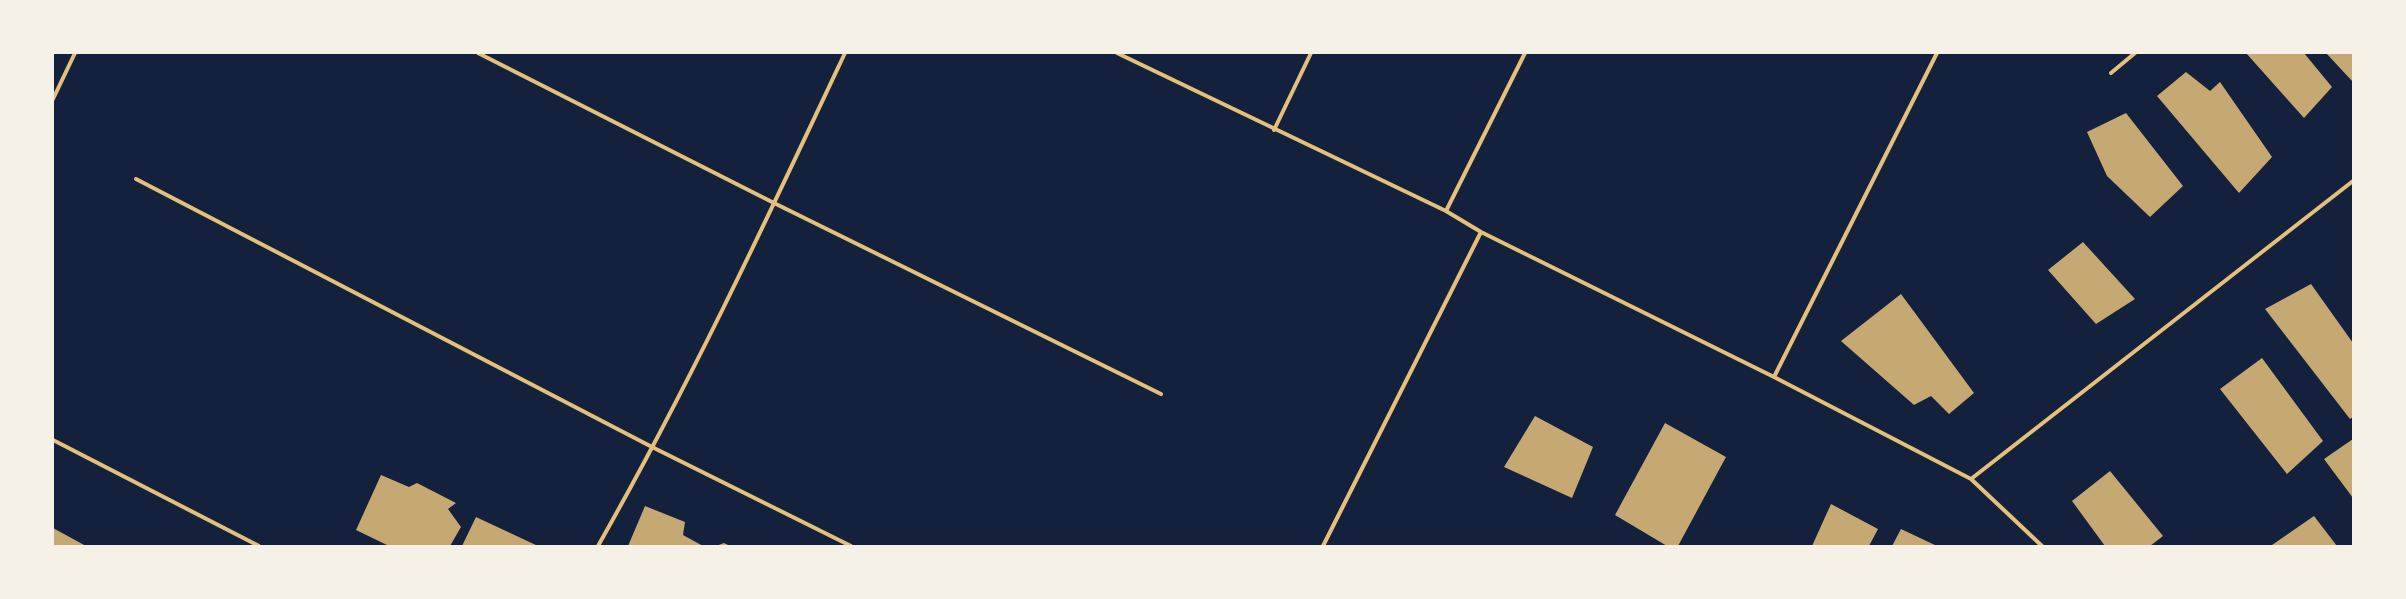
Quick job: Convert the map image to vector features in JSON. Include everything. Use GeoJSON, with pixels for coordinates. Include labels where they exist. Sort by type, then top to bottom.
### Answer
{"type":"FeatureCollection","features":[{"type":"Feature","properties":{"kind":"street"},"geometry":{"type":"LineString","coordinates":[[53,99],[75,53]]}},
{"type":"Feature","properties":{"kind":"street"},"geometry":{"type":"LineString","coordinates":[[478,53],[774,203],[1160,394]]}},
{"type":"Feature","properties":{"kind":"street"},"geometry":{"type":"LineString","coordinates":[[598,546],[654,448],[774,203],[845,53]]}},
{"type":"Feature","properties":{"kind":"street"},"geometry":{"type":"LineString","coordinates":[[1117,53],[1274,130],[1446,211],[1481,232],[1774,377],[1971,479],[2042,546]]}},
{"type":"Feature","properties":{"kind":"street"},"geometry":{"type":"LineString","coordinates":[[1274,130],[1311,53]]}},
{"type":"Feature","properties":{"kind":"street"},"geometry":{"type":"LineString","coordinates":[[1446,211],[1525,53]]}},
{"type":"Feature","properties":{"kind":"street"},"geometry":{"type":"LineString","coordinates":[[1774,377],[1937,53]]}},
{"type":"Feature","properties":{"kind":"street"},"geometry":{"type":"LineString","coordinates":[[2111,73],[2135,53]]}},
{"type":"Feature","properties":{"kind":"street"},"geometry":{"type":"LineString","coordinates":[[136,180],[654,448],[851,546]]}},
{"type":"Feature","properties":{"kind":"street"},"geometry":{"type":"LineString","coordinates":[[1971,479],[2353,182]]}},
{"type":"Feature","properties":{"kind":"street"},"geometry":{"type":"LineString","coordinates":[[1323,546],[1481,232]]}},
{"type":"Feature","properties":{"kind":"street"},"geometry":{"type":"LineString","coordinates":[[53,440],[259,546]]}},
{"type":"Feature","properties":{"kind":"building"},"geometry":{"type":"Polygon","coordinates":[[[2246,53],[2304,53],[2332,87],[2304,118],[2246,53]]]}},
{"type":"Feature","properties":{"kind":"building"},"geometry":{"type":"Polygon","coordinates":[[[2326,53],[2353,53],[2353,82],[2326,53]]]}},
{"type":"Feature","properties":{"kind":"building"},"geometry":{"type":"Polygon","coordinates":[[[2186,72],[2210,91],[2220,82],[2272,157],[2239,193],[2157,96],[2186,72]]]}},
{"type":"Feature","properties":{"kind":"building"},"geometry":{"type":"Polygon","coordinates":[[[2126,113],[2183,186],[2150,217],[2107,176],[2087,132],[2126,113]]]}},
{"type":"Feature","properties":{"kind":"building"},"geometry":{"type":"Polygon","coordinates":[[[2083,242],[2135,299],[2096,324],[2048,270],[2083,242]]]}},
{"type":"Feature","properties":{"kind":"building"},"geometry":{"type":"Polygon","coordinates":[[[2311,284],[2353,343],[2353,417],[2350,419],[2265,309],[2311,284]]]}},
{"type":"Feature","properties":{"kind":"building"},"geometry":{"type":"Polygon","coordinates":[[[1901,294],[1974,393],[1949,414],[1931,396],[1914,405],[1841,341],[1901,294]]]}},
{"type":"Feature","properties":{"kind":"building"},"geometry":{"type":"Polygon","coordinates":[[[2262,358],[2323,441],[2287,474],[2220,389],[2262,358]]]}},
{"type":"Feature","properties":{"kind":"building"},"geometry":{"type":"Polygon","coordinates":[[[1535,416],[1593,447],[1572,498],[1504,467],[1535,416]]]}},
{"type":"Feature","properties":{"kind":"building"},"geometry":{"type":"Polygon","coordinates":[[[1665,423],[1726,457],[1678,546],[1667,546],[1615,515],[1665,423]]]}},
{"type":"Feature","properties":{"kind":"building"},"geometry":{"type":"Polygon","coordinates":[[[2353,439],[2353,498],[2324,459],[2353,439]]]}},
{"type":"Feature","properties":{"kind":"building"},"geometry":{"type":"Polygon","coordinates":[[[2110,471],[2163,536],[2150,546],[2105,546],[2072,501],[2110,471]]]}},
{"type":"Feature","properties":{"kind":"building"},"geometry":{"type":"Polygon","coordinates":[[[381,475],[409,487],[417,483],[456,503],[448,509],[461,527],[450,546],[389,546],[356,530],[381,475]]]}},
{"type":"Feature","properties":{"kind":"building"},"geometry":{"type":"Polygon","coordinates":[[[1831,504],[1878,529],[1869,546],[1812,546],[1831,504]]]}},
{"type":"Feature","properties":{"kind":"building"},"geometry":{"type":"Polygon","coordinates":[[[645,506],[685,522],[683,535],[703,546],[628,546],[645,506]]]}},
{"type":"Feature","properties":{"kind":"building"},"geometry":{"type":"Polygon","coordinates":[[[2314,516],[2337,546],[2272,545],[2314,516]]]}},
{"type":"Feature","properties":{"kind":"building"},"geometry":{"type":"Polygon","coordinates":[[[476,517],[538,546],[462,546],[476,517]]]}},
{"type":"Feature","properties":{"kind":"building"},"geometry":{"type":"Polygon","coordinates":[[[53,528],[86,546],[53,546],[53,528]]]}},
{"type":"Feature","properties":{"kind":"building"},"geometry":{"type":"Polygon","coordinates":[[[1901,529],[1937,546],[1892,546],[1901,529]]]}},
{"type":"Feature","properties":{"kind":"building"},"geometry":{"type":"Polygon","coordinates":[[[724,543],[730,546],[716,546],[724,543]]]}}]}
